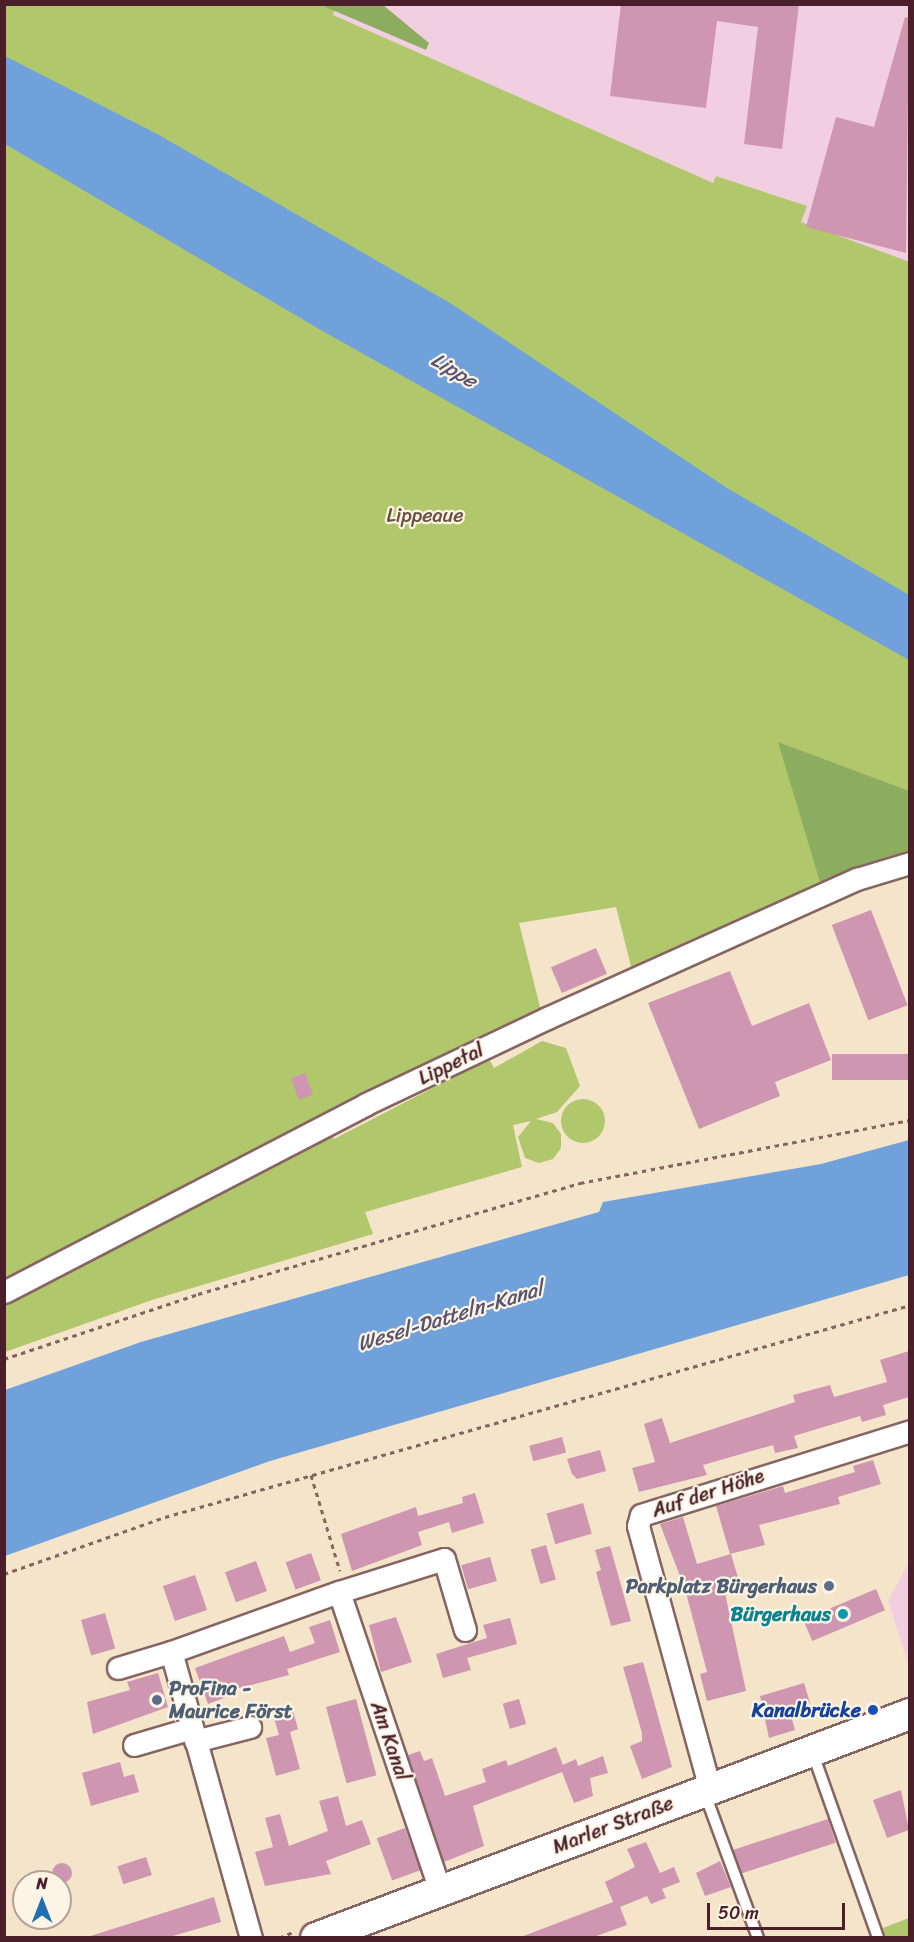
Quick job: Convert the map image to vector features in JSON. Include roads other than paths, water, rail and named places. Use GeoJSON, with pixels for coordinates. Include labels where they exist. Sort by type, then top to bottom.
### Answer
{"type":"FeatureCollection","features":[{"type":"Feature","properties":{"kind":"main road","name":"Marler Straße"},"geometry":{"type":"LineString","coordinates":[[316,1938],[909,1714]]}},
{"type":"Feature","properties":{"kind":"street","name":"Lippetal"},"geometry":{"type":"LineString","coordinates":[[4,1292],[366,1104],[547,1018],[857,879],[909,863]]}},
{"type":"Feature","properties":{"kind":"street","name":"Auf der Höhe"},"geometry":{"type":"LineString","coordinates":[[707,1790],[638,1526],[642,1515],[909,1431]]}},
{"type":"Feature","properties":{"kind":"street"},"geometry":{"type":"LineString","coordinates":[[118,1668],[171,1652],[342,1591],[444,1559],[465,1630]]}},
{"type":"Feature","properties":{"kind":"street","name":"Am Kanal"},"geometry":{"type":"LineString","coordinates":[[342,1591],[440,1890]]}},
{"type":"Feature","properties":{"kind":"street"},"geometry":{"type":"LineString","coordinates":[[171,1652],[251,1938]]}},
{"type":"Feature","properties":{"kind":"street"},"geometry":{"type":"LineString","coordinates":[[134,1745],[193,1734],[250,1727]]}},
{"type":"Feature","properties":{"kind":"lane"},"geometry":{"type":"LineString","coordinates":[[811,1751],[878,1938]]}},
{"type":"Feature","properties":{"kind":"lane"},"geometry":{"type":"LineString","coordinates":[[707,1790],[758,1938]]}},
{"type":"Feature","properties":{"kind":"water","name":"Lippe"},"geometry":{"type":"Polygon","coordinates":[[[5,56],[159,135],[450,303],[727,488],[909,595],[909,660],[319,329],[5,144],[5,56]]]}},
{"type":"Feature","properties":{"kind":"water","name":"Wesel-Datteln-Kanal"},"geometry":{"type":"Polygon","coordinates":[[[909,1140],[909,1275],[270,1461],[5,1556],[5,1390],[141,1342],[599,1212],[603,1202],[821,1164],[909,1140]]]}},
{"type":"Feature","properties":{"kind":"place","name":"Parkplatz Bürgerhaus"},"geometry":{"type":"Point","coordinates":[829,1586]}},
{"type":"Feature","properties":{"kind":"place","name":"Bürgerhaus"},"geometry":{"type":"Point","coordinates":[843,1614]}},
{"type":"Feature","properties":{"kind":"place","name":"ProFina - Maurice Först"},"geometry":{"type":"Point","coordinates":[157,1700]}},
{"type":"Feature","properties":{"kind":"place","name":"Kanalbrücke"},"geometry":{"type":"Point","coordinates":[873,1710]}},
{"type":"Feature","properties":{"kind":"park label","name":"Lippeaue"},"geometry":{"type":"Point","coordinates":[425,515]}}]}
